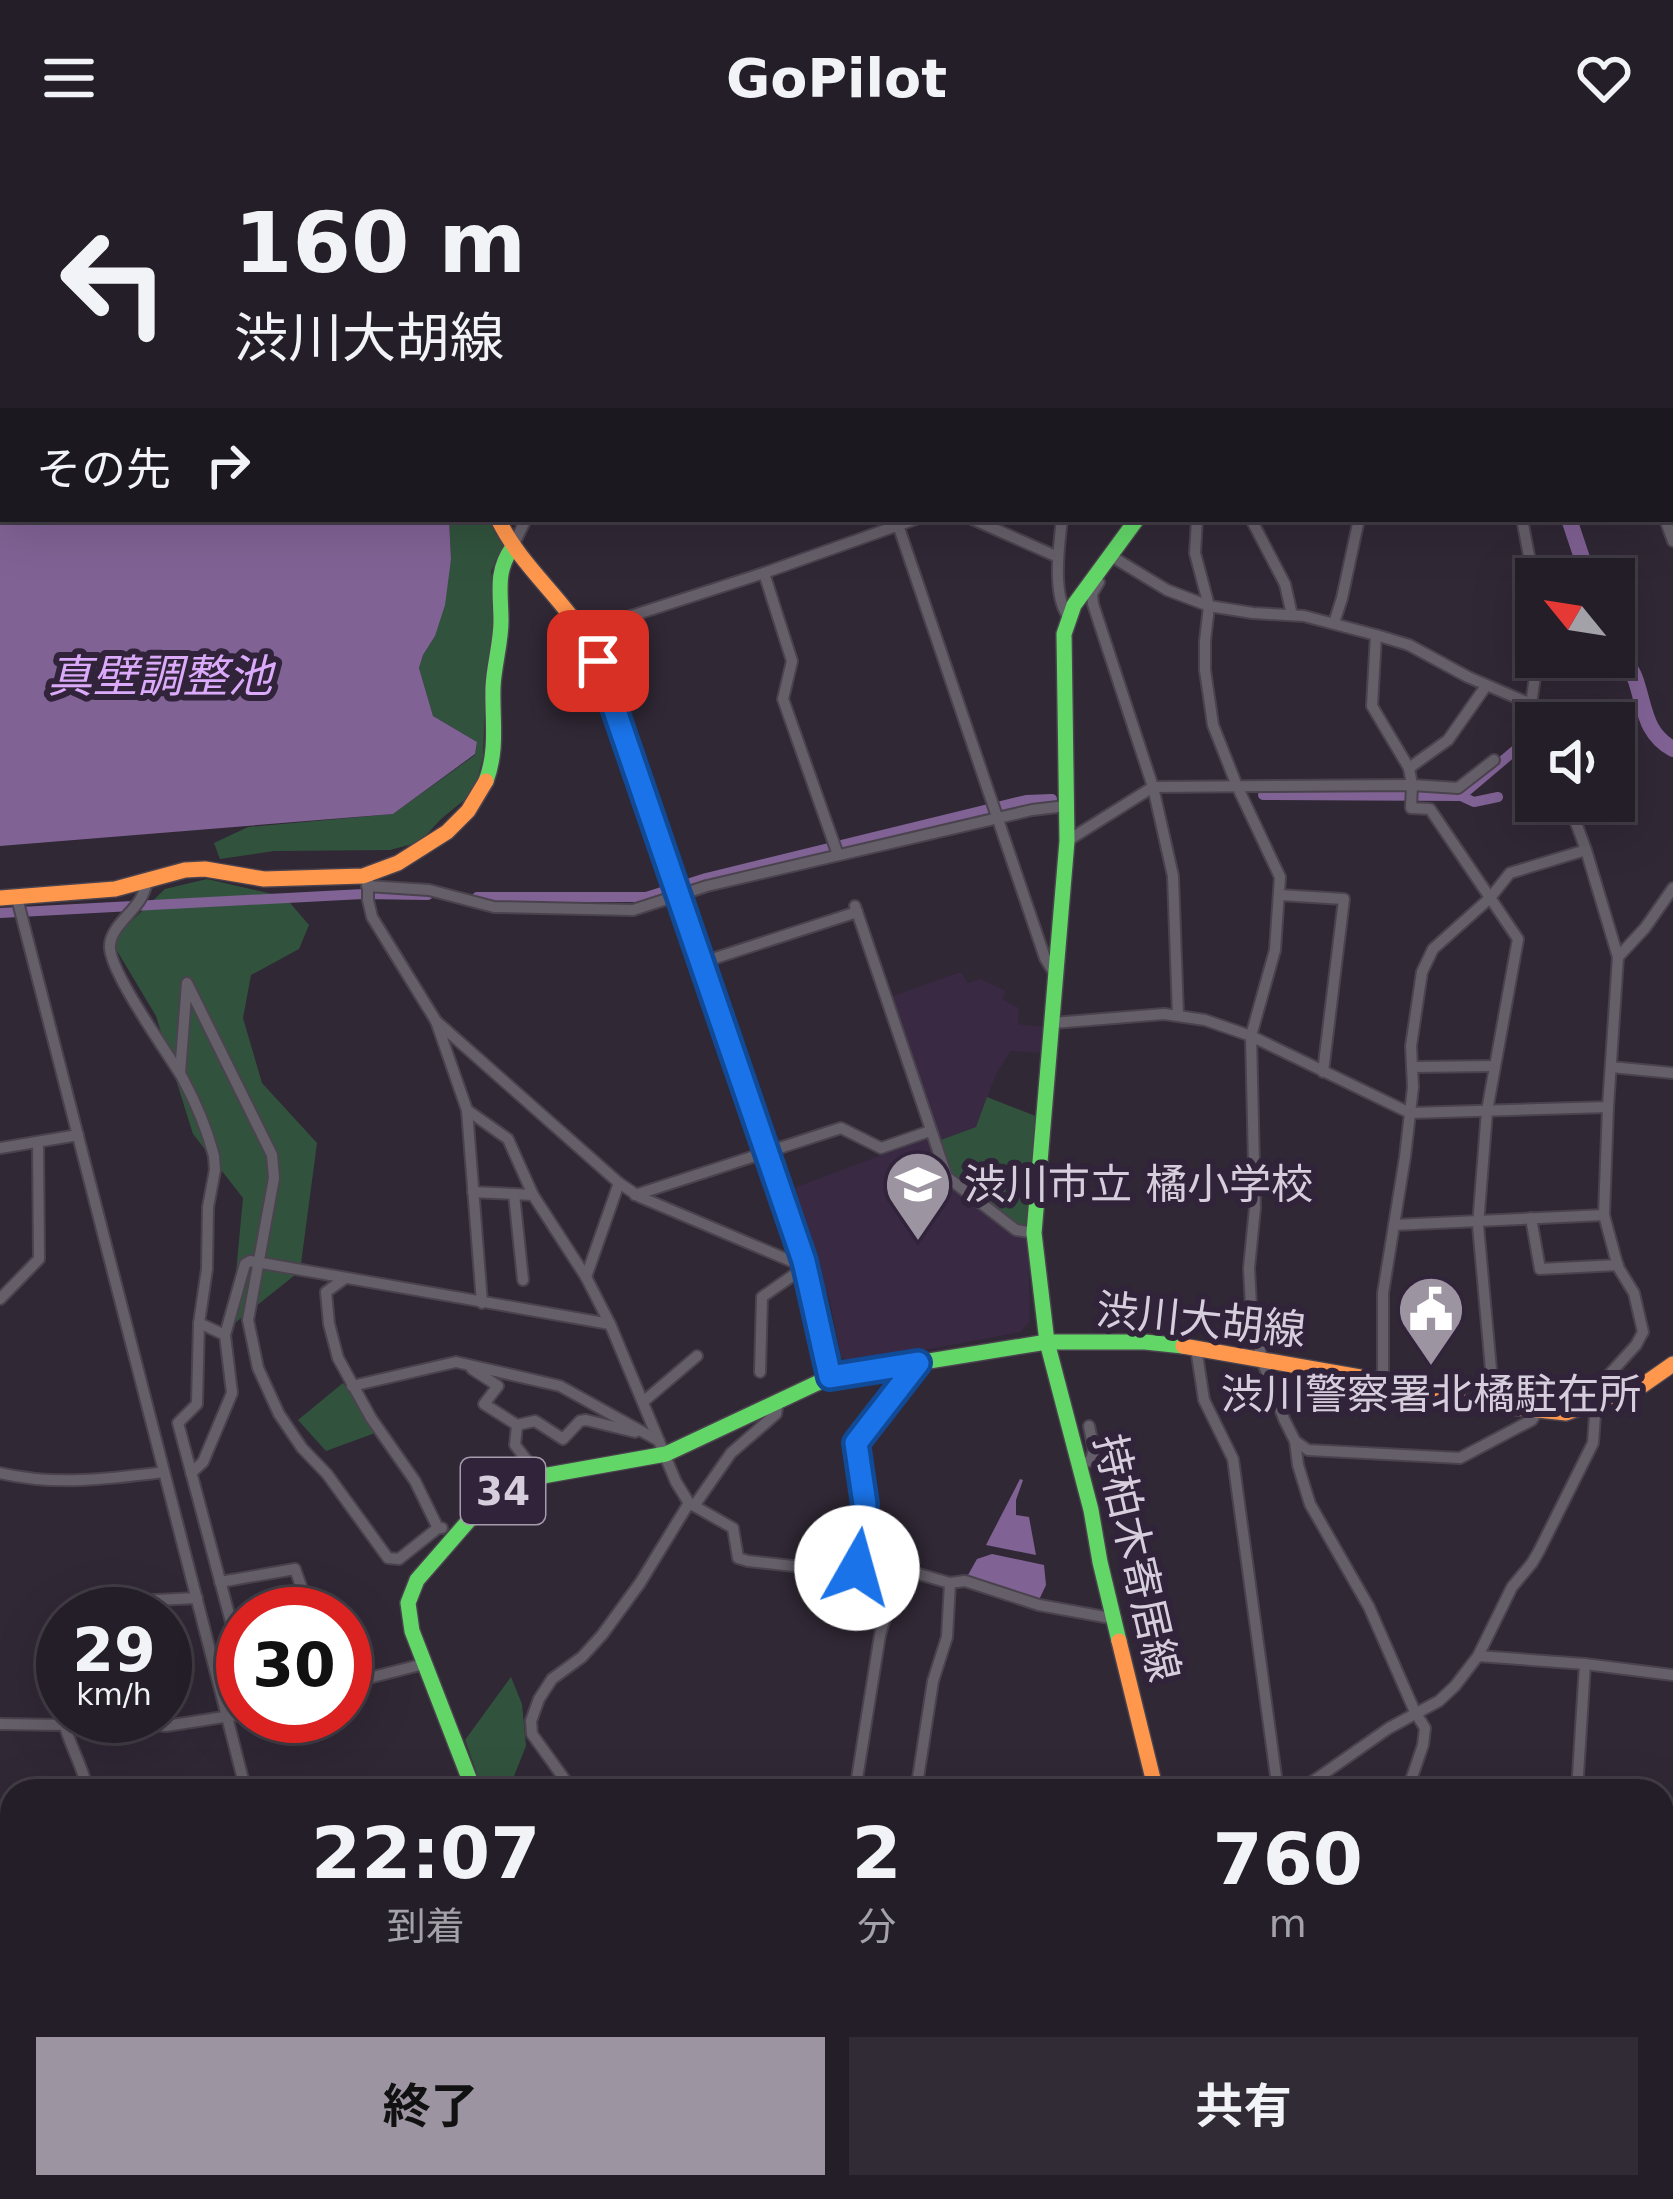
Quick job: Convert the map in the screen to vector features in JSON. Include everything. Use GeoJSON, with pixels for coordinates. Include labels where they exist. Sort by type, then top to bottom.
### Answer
{"type":"FeatureCollection","features":[{"type":"Feature","properties":{"kind":"main road"},"geometry":{"type":"LineString","coordinates":[[499,522],[512,548],[587,635],[598,661],[806,1267],[830,1377]]}},
{"type":"Feature","properties":{"kind":"main road"},"geometry":{"type":"LineString","coordinates":[[1068,616],[1135,522]]}},
{"type":"Feature","properties":{"kind":"main road"},"geometry":{"type":"LineString","coordinates":[[8,898],[86,893],[205,869],[368,888],[391,867],[450,832],[468,813],[485,783],[494,745],[494,678],[501,626],[498,575],[512,548]]}},
{"type":"Feature","properties":{"kind":"main road","name":"持柏木寄居線"},"geometry":{"type":"LineString","coordinates":[[1068,616],[1064,644],[1067,841],[1034,1233],[1046,1342],[1153,1779]]}},
{"type":"Feature","properties":{"kind":"main road","name":"渋川大胡線"},"geometry":{"type":"LineString","coordinates":[[469,1779],[412,1631],[408,1603],[417,1580],[495,1496],[539,1476],[663,1448],[830,1377],[1046,1342],[1144,1342],[1196,1348],[1384,1381],[1471,1402],[1566,1413],[1642,1385],[1673,1364]]}},
{"type":"Feature","properties":{"kind":"street"},"geometry":{"type":"LineString","coordinates":[[512,548],[525,522]]}},
{"type":"Feature","properties":{"kind":"street"},"geometry":{"type":"LineString","coordinates":[[587,635],[897,522],[995,818],[1045,958],[1057,977]]}},
{"type":"Feature","properties":{"kind":"street"},"geometry":{"type":"LineString","coordinates":[[979,522],[1058,557]]}},
{"type":"Feature","properties":{"kind":"street"},"geometry":{"type":"LineString","coordinates":[[1062,522],[1061,607],[1068,616]]}},
{"type":"Feature","properties":{"kind":"street"},"geometry":{"type":"LineString","coordinates":[[1197,522],[1195,553],[1209,606],[1204,640],[1213,725],[1276,867],[1280,895],[1275,950],[1251,1036],[1255,1208],[1251,1306],[1262,1360],[1295,1441],[1310,1504],[1370,1606],[1425,1728],[1412,1779]]}},
{"type":"Feature","properties":{"kind":"street"},"geometry":{"type":"LineString","coordinates":[[1253,522],[1286,584],[1292,615]]}},
{"type":"Feature","properties":{"kind":"street"},"geometry":{"type":"LineString","coordinates":[[1334,623],[1358,522]]}},
{"type":"Feature","properties":{"kind":"street"},"geometry":{"type":"LineString","coordinates":[[1523,522],[1529,558]]}},
{"type":"Feature","properties":{"kind":"street"},"geometry":{"type":"LineString","coordinates":[[1178,1015],[1173,876],[1154,788],[1093,604],[1095,587],[1113,557],[1167,590],[1209,606],[1334,623],[1409,645],[1526,702]]}},
{"type":"Feature","properties":{"kind":"street"},"geometry":{"type":"LineString","coordinates":[[764,573],[792,661],[783,699],[837,854]]}},
{"type":"Feature","properties":{"kind":"street"},"geometry":{"type":"LineString","coordinates":[[1376,634],[1372,706],[1408,768],[1412,808],[1430,809],[1519,944],[1487,1111],[1478,1220],[1494,1403]]}},
{"type":"Feature","properties":{"kind":"street"},"geometry":{"type":"LineString","coordinates":[[1408,768],[1448,740],[1486,686]]}},
{"type":"Feature","properties":{"kind":"street"},"geometry":{"type":"LineString","coordinates":[[1067,841],[1154,788],[1458,788],[1494,760]]}},
{"type":"Feature","properties":{"kind":"street"},"geometry":{"type":"LineString","coordinates":[[482,1303],[467,1110],[436,1021],[372,916],[368,888],[429,890],[494,907],[633,910],[675,890],[1066,806]]}},
{"type":"Feature","properties":{"kind":"street"},"geometry":{"type":"LineString","coordinates":[[1317,1779],[1438,1701],[1478,1656],[1502,1603],[1532,1563],[1593,1443],[1596,1401],[1606,1378],[1643,1332],[1634,1293],[1618,1265],[1604,1215],[1618,957],[1576,822]]}},
{"type":"Feature","properties":{"kind":"street"},"geometry":{"type":"LineString","coordinates":[[1384,1381],[1383,1293],[1410,1113],[1411,1046],[1422,973],[1433,949],[1490,898],[1510,873],[1586,850]]}},
{"type":"Feature","properties":{"kind":"street"},"geometry":{"type":"LineString","coordinates":[[148,880],[141,900],[113,935],[111,954],[180,1073],[214,1156],[197,1404],[178,1423],[221,1587]]}},
{"type":"Feature","properties":{"kind":"street"},"geometry":{"type":"LineString","coordinates":[[1618,957],[1646,928],[1673,888]]}},
{"type":"Feature","properties":{"kind":"street"},"geometry":{"type":"LineString","coordinates":[[1280,895],[1344,899],[1323,1072]]}},
{"type":"Feature","properties":{"kind":"street"},"geometry":{"type":"LineString","coordinates":[[8,898],[78,1135],[216,1673]]}},
{"type":"Feature","properties":{"kind":"street"},"geometry":{"type":"LineString","coordinates":[[700,963],[856,909],[951,1182],[1016,1230],[1034,1233]]}},
{"type":"Feature","properties":{"kind":"street"},"geometry":{"type":"LineString","coordinates":[[180,1073],[188,983],[272,1155],[274,1178],[248,1320],[267,1390],[302,1448],[327,1474],[388,1558],[399,1559],[439,1528],[458,1532]]}},
{"type":"Feature","properties":{"kind":"street"},"geometry":{"type":"LineString","coordinates":[[1053,1023],[1178,1015],[1205,1020],[1251,1036],[1410,1113],[1608,1107]]}},
{"type":"Feature","properties":{"kind":"street"},"geometry":{"type":"LineString","coordinates":[[436,1021],[635,1195],[806,1267]]}},
{"type":"Feature","properties":{"kind":"street"},"geometry":{"type":"LineString","coordinates":[[1412,1067],[1496,1066]]}},
{"type":"Feature","properties":{"kind":"street"},"geometry":{"type":"LineString","coordinates":[[1611,1067],[1673,1073]]}},
{"type":"Feature","properties":{"kind":"street"},"geometry":{"type":"LineString","coordinates":[[467,1110],[508,1139],[533,1195],[610,1324],[676,1482],[692,1504],[733,1528],[738,1558],[965,1581],[1039,1605],[1116,1619]]}},
{"type":"Feature","properties":{"kind":"street"},"geometry":{"type":"LineString","coordinates":[[635,1195],[841,1128],[881,1148],[931,1131]]}},
{"type":"Feature","properties":{"kind":"street"},"geometry":{"type":"LineString","coordinates":[[0,1148],[78,1135]]}},
{"type":"Feature","properties":{"kind":"street"},"geometry":{"type":"LineString","coordinates":[[0,1299],[39,1259],[38,1142]]}},
{"type":"Feature","properties":{"kind":"street"},"geometry":{"type":"LineString","coordinates":[[586,1277],[619,1184]]}},
{"type":"Feature","properties":{"kind":"street"},"geometry":{"type":"LineString","coordinates":[[473,1192],[533,1195]]}},
{"type":"Feature","properties":{"kind":"street"},"geometry":{"type":"LineString","coordinates":[[514,1194],[524,1280]]}},
{"type":"Feature","properties":{"kind":"street"},"geometry":{"type":"LineString","coordinates":[[1394,1225],[1604,1215]]}},
{"type":"Feature","properties":{"kind":"street"},"geometry":{"type":"LineString","coordinates":[[1531,1218],[1540,1269],[1618,1265]]}},
{"type":"Feature","properties":{"kind":"street"},"geometry":{"type":"LineString","coordinates":[[191,1473],[203,1462],[232,1393],[225,1335],[245,1264],[250,1261],[610,1324]]}},
{"type":"Feature","properties":{"kind":"street"},"geometry":{"type":"LineString","coordinates":[[760,1372],[762,1297],[806,1267]]}},
{"type":"Feature","properties":{"kind":"street"},"geometry":{"type":"LineString","coordinates":[[344,1279],[326,1292],[328,1324],[338,1358],[439,1528]]}},
{"type":"Feature","properties":{"kind":"street"},"geometry":{"type":"LineString","coordinates":[[199,1323],[225,1335]]}},
{"type":"Feature","properties":{"kind":"street"},"geometry":{"type":"LineString","coordinates":[[1196,1348],[1204,1400],[1233,1459],[1276,1779]]}},
{"type":"Feature","properties":{"kind":"street"},"geometry":{"type":"LineString","coordinates":[[643,1402],[697,1356]]}},
{"type":"Feature","properties":{"kind":"street"},"geometry":{"type":"LineString","coordinates":[[352,1386],[456,1362],[560,1386],[663,1448]]}},
{"type":"Feature","properties":{"kind":"street"},"geometry":{"type":"LineString","coordinates":[[857,1568],[865,1504],[856,1443],[918,1363]]}},
{"type":"Feature","properties":{"kind":"street"},"geometry":{"type":"LineString","coordinates":[[464,1364],[498,1385],[484,1404],[517,1425],[535,1421],[563,1439],[586,1420],[634,1433],[638,1430]]}},
{"type":"Feature","properties":{"kind":"street"},"geometry":{"type":"LineString","coordinates":[[564,1779],[532,1733],[538,1699],[552,1679],[602,1635],[692,1504],[731,1453],[776,1414],[778,1401]]}},
{"type":"Feature","properties":{"kind":"street"},"geometry":{"type":"LineString","coordinates":[[1295,1441],[1308,1450],[1460,1458],[1532,1420],[1538,1410]]}},
{"type":"Feature","properties":{"kind":"street"},"geometry":{"type":"LineString","coordinates":[[517,1425],[515,1445],[539,1476]]}},
{"type":"Feature","properties":{"kind":"street"},"geometry":{"type":"LineString","coordinates":[[1079,1465],[1091,1460],[1094,1450],[1089,1426]]}},
{"type":"Feature","properties":{"kind":"street"},"geometry":{"type":"LineString","coordinates":[[0,1473],[29,1480],[93,1481],[164,1472]]}},
{"type":"Feature","properties":{"kind":"street"},"geometry":{"type":"LineString","coordinates":[[220,1582],[295,1569],[301,1587]]}},
{"type":"Feature","properties":{"kind":"street"},"geometry":{"type":"LineString","coordinates":[[857,1779],[880,1635],[897,1575]]}},
{"type":"Feature","properties":{"kind":"street"},"geometry":{"type":"LineString","coordinates":[[918,1779],[933,1681],[947,1637],[950,1583]]}},
{"type":"Feature","properties":{"kind":"street"},"geometry":{"type":"LineString","coordinates":[[192,1598],[196,1598]]}},
{"type":"Feature","properties":{"kind":"street"},"geometry":{"type":"LineString","coordinates":[[1478,1656],[1673,1675]]}},
{"type":"Feature","properties":{"kind":"street"},"geometry":{"type":"LineString","coordinates":[[372,1677],[424,1664]]}},
{"type":"Feature","properties":{"kind":"street"},"geometry":{"type":"LineString","coordinates":[[1577,1779],[1586,1664]]}},
{"type":"Feature","properties":{"kind":"street"},"geometry":{"type":"LineString","coordinates":[[0,1724],[36,1725]]}},
{"type":"Feature","properties":{"kind":"street"},"geometry":{"type":"LineString","coordinates":[[71,1743],[84,1779]]}},
{"type":"Feature","properties":{"kind":"street"},"geometry":{"type":"LineString","coordinates":[[234,1743],[243,1779]]}},
{"type":"Feature","properties":{"kind":"shaded area"},"geometry":{"type":"Polygon","coordinates":[[[961,972],[968,983],[981,979],[1006,991],[1002,999],[1019,1008],[1018,1024],[1044,1027],[1042,1053],[1011,1051],[997,1072],[976,1127],[938,1141],[890,997],[961,972]]]}},
{"type":"Feature","properties":{"kind":"shaded area","name":"渋川市立 橘小学校"},"geometry":{"type":"Polygon","coordinates":[[[929,1137],[1028,1235],[1030,1321],[1021,1332],[850,1364],[841,1357],[817,1252],[811,1253],[786,1191],[929,1137]]]}},
{"type":"Feature","properties":{"kind":"green space"},"geometry":{"type":"Polygon","coordinates":[[[449,522],[498,522],[506,548],[491,572],[495,626],[486,675],[483,757],[474,792],[420,842],[390,850],[274,851],[220,859],[214,843],[248,827],[393,814],[475,755],[477,742],[433,716],[419,668],[435,636],[451,559],[449,522]]]}},
{"type":"Feature","properties":{"kind":"green space"},"geometry":{"type":"Polygon","coordinates":[[[207,879],[285,897],[309,925],[299,949],[251,975],[243,1018],[262,1083],[317,1143],[300,1271],[231,1326],[243,1198],[193,1134],[156,1016],[113,944],[165,889],[207,879]]]}},
{"type":"Feature","properties":{"kind":"green space"},"geometry":{"type":"Polygon","coordinates":[[[987,1097],[1038,1117],[1028,1228],[1018,1227],[951,1178],[938,1141],[976,1127],[987,1097]]]}},
{"type":"Feature","properties":{"kind":"green space"},"geometry":{"type":"Polygon","coordinates":[[[343,1383],[386,1429],[326,1451],[298,1420],[343,1383]]]}},
{"type":"Feature","properties":{"kind":"green space"},"geometry":{"type":"Polygon","coordinates":[[[511,1677],[522,1704],[526,1746],[513,1779],[479,1779],[465,1740],[511,1677]]]}},
{"type":"Feature","properties":{"kind":"water","name":"真壁調整池"},"geometry":{"type":"Polygon","coordinates":[[[0,522],[449,522],[451,559],[445,605],[419,668],[433,716],[477,742],[475,754],[393,814],[0,846],[0,522]]]}},
{"type":"Feature","properties":{"kind":"water"},"geometry":{"type":"Polygon","coordinates":[[[1020,1479],[1016,1515],[1029,1517],[1036,1555],[986,1545],[1020,1479]]]}},
{"type":"Feature","properties":{"kind":"water"},"geometry":{"type":"Polygon","coordinates":[[[992,1554],[1044,1565],[1046,1585],[1039,1600],[968,1575],[977,1559],[992,1554]]]}},
{"type":"Feature","properties":{"kind":"waterway"},"geometry":{"type":"LineString","coordinates":[[1570,522],[1582,558]]}},
{"type":"Feature","properties":{"kind":"waterway"},"geometry":{"type":"LineString","coordinates":[[1635,678],[1651,728],[1673,749]]}},
{"type":"Feature","properties":{"kind":"waterway"},"geometry":{"type":"LineString","coordinates":[[1461,796],[1515,750]]}},
{"type":"Feature","properties":{"kind":"waterway"},"geometry":{"type":"LineString","coordinates":[[1263,795],[1461,796],[1474,802],[1498,797]]}},
{"type":"Feature","properties":{"kind":"waterway"},"geometry":{"type":"LineString","coordinates":[[477,897],[646,897],[1026,800],[1052,799]]}},
{"type":"Feature","properties":{"kind":"waterway"},"geometry":{"type":"LineString","coordinates":[[0,913],[363,894],[428,895]]}},
{"type":"Feature","properties":{"kind":"traffic: fast"},"geometry":{"type":"LineString","coordinates":[[1119,1641],[1047,1342],[1034,1233],[1067,841],[1064,634],[1074,605],[1135,522]]}},
{"type":"Feature","properties":{"kind":"traffic: fast"},"geometry":{"type":"LineString","coordinates":[[486,781],[493,746],[501,574],[512,548]]}},
{"type":"Feature","properties":{"kind":"traffic: fast"},"geometry":{"type":"LineString","coordinates":[[781,1194],[799,1247],[830,1377]]}},
{"type":"Feature","properties":{"kind":"traffic: fast"},"geometry":{"type":"LineString","coordinates":[[469,1779],[412,1631],[408,1603],[417,1580],[477,1511],[512,1486],[537,1477],[666,1454],[830,1377],[1047,1342],[1183,1346]]}},
{"type":"Feature","properties":{"kind":"traffic: slow"},"geometry":{"type":"LineString","coordinates":[[500,522],[576,623],[598,661],[781,1194]]}},
{"type":"Feature","properties":{"kind":"traffic: slow"},"geometry":{"type":"LineString","coordinates":[[0,898],[115,889],[185,870],[264,879],[363,876],[398,863],[447,832],[468,811],[486,781]]}},
{"type":"Feature","properties":{"kind":"traffic: slow"},"geometry":{"type":"LineString","coordinates":[[1183,1346],[1383,1381],[1471,1403],[1566,1413],[1643,1385],[1673,1364]]}},
{"type":"Feature","properties":{"kind":"traffic: slow"},"geometry":{"type":"LineString","coordinates":[[1119,1641],[1153,1779]]}},
{"type":"Feature","properties":{"kind":"place","name":"渋川市立 橘小学校"},"geometry":{"type":"Point","coordinates":[918,1243]}},
{"type":"Feature","properties":{"kind":"place","name":"渋川警察署北橘駐在所"},"geometry":{"type":"Point","coordinates":[1431,1368]}},
{"type":"Feature","properties":{"kind":"route"},"geometry":{"type":"LineString","coordinates":[[598,661],[804,1261],[830,1377],[918,1363],[856,1443],[865,1504],[857,1568]]}}]}
